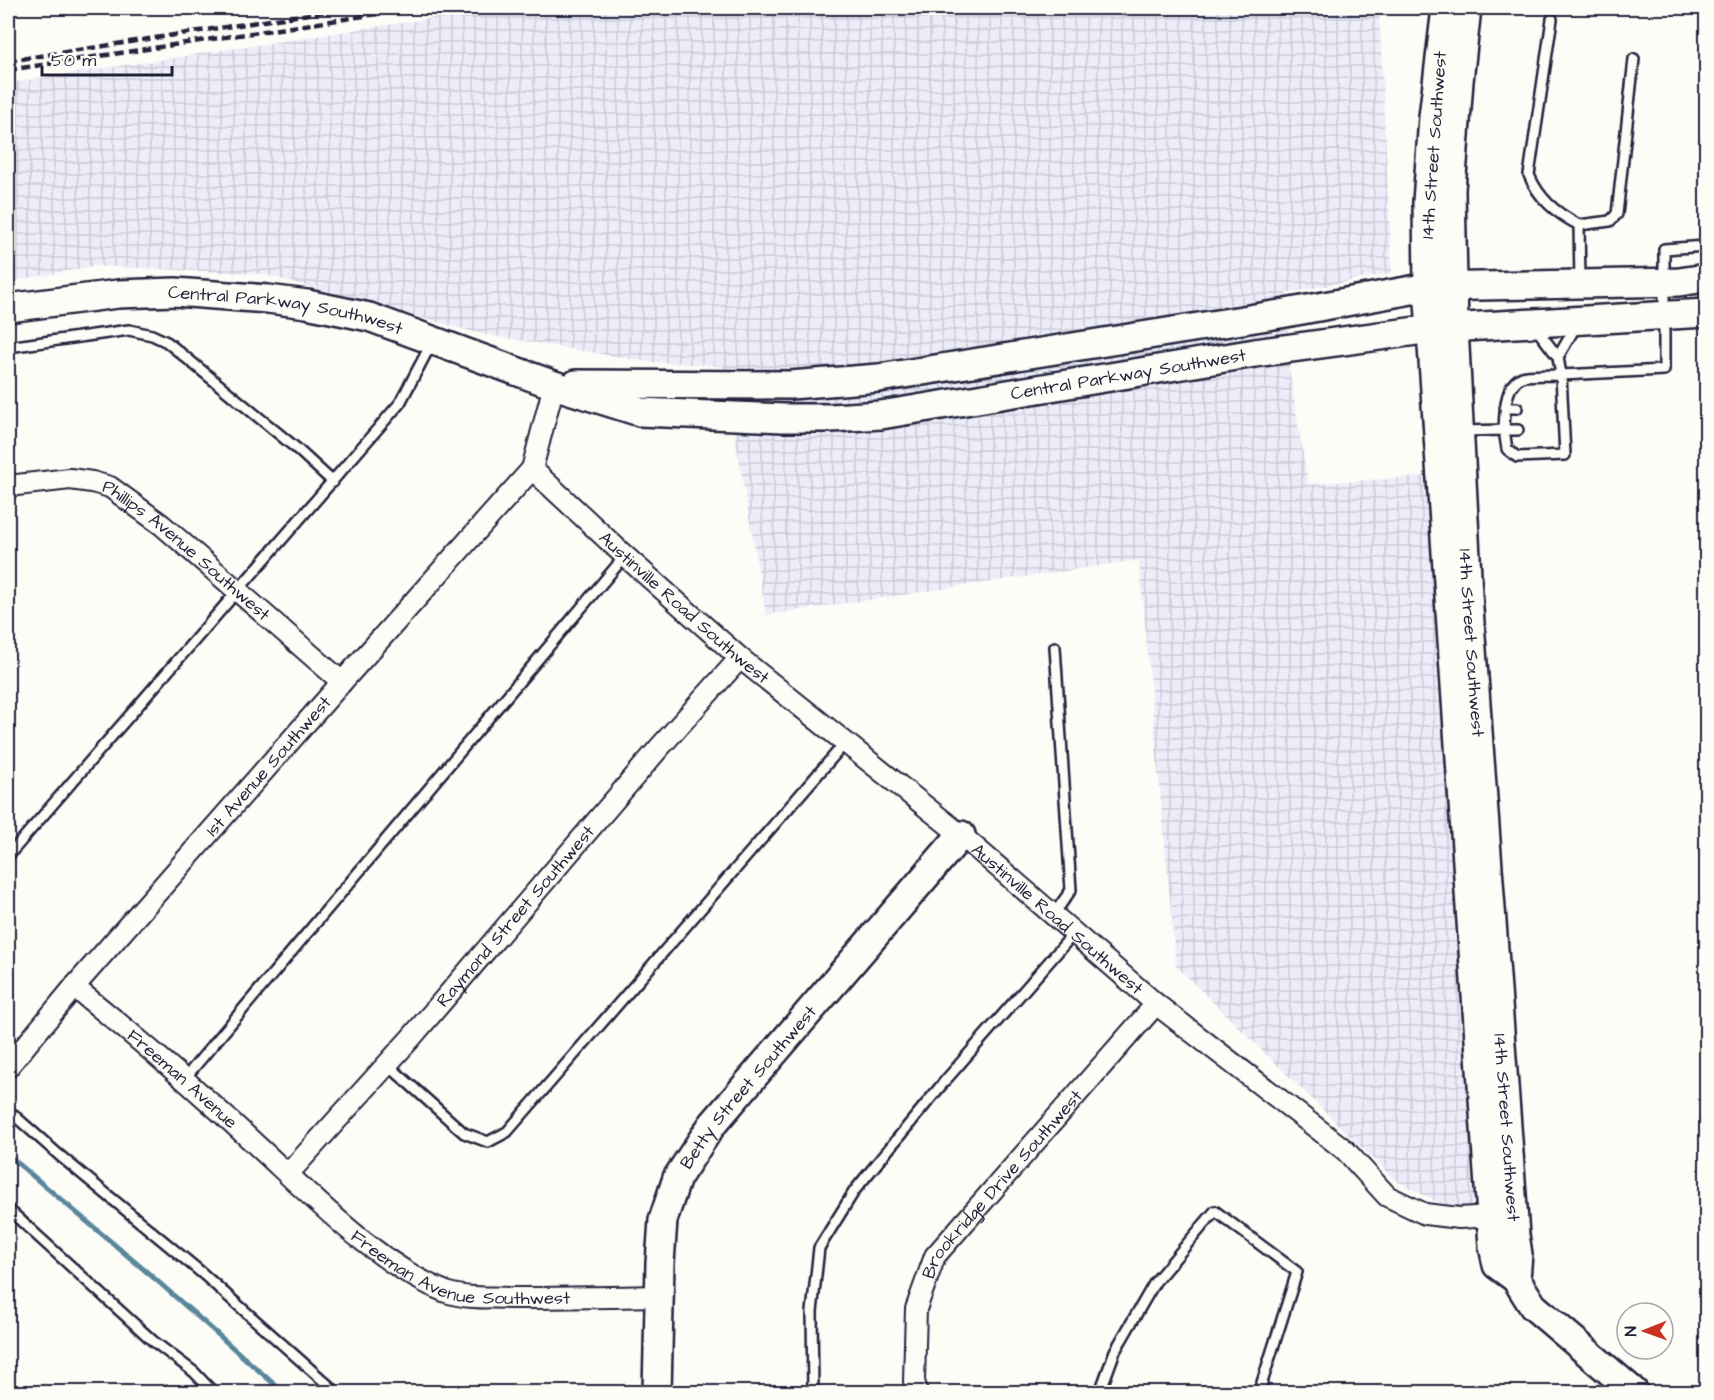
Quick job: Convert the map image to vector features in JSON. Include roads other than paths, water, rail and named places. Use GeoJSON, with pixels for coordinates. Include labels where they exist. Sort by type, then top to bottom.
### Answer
{"type":"FeatureCollection","features":[{"type":"Feature","properties":{"kind":"street","name":"14th Street Southwest"},"geometry":{"type":"LineString","coordinates":[[1446,8],[1433,117],[1427,202],[1441,286],[1466,832],[1490,1216]]}},
{"type":"Feature","properties":{"kind":"street","name":"14th Street Southwest"},"geometry":{"type":"LineString","coordinates":[[1441,286],[1467,8]]}},
{"type":"Feature","properties":{"kind":"street","name":"Central Parkway Southwest"},"geometry":{"type":"LineString","coordinates":[[554,385],[640,383],[790,385],[879,378],[1269,316],[1441,286],[1664,282],[1707,278]]}},
{"type":"Feature","properties":{"kind":"street","name":"Central Parkway Southwest"},"geometry":{"type":"LineString","coordinates":[[8,308],[118,294],[175,292],[307,304],[369,317],[554,385],[640,412],[783,418],[881,415],[1256,353],[1443,328],[1707,313]]}},
{"type":"Feature","properties":{"kind":"street"},"geometry":{"type":"LineString","coordinates":[[532,470],[554,385]]}},
{"type":"Feature","properties":{"kind":"street","name":"14th Street Southwest"},"geometry":{"type":"LineString","coordinates":[[1449,431],[1469,606],[1501,1059],[1518,1254],[1516,1279]]}},
{"type":"Feature","properties":{"kind":"street","name":"Austinville Road Southwest"},"geometry":{"type":"LineString","coordinates":[[532,470],[740,658],[961,835],[1156,1004],[1345,1150],[1387,1196],[1425,1214],[1459,1218],[1490,1216]]}},
{"type":"Feature","properties":{"kind":"street","name":"1st Avenue Southwest"},"geometry":{"type":"LineString","coordinates":[[8,1067],[74,987],[532,470]]}},
{"type":"Feature","properties":{"kind":"street","name":"Phillips Avenue Southwest"},"geometry":{"type":"LineString","coordinates":[[8,486],[70,479],[92,482],[110,488],[162,525],[342,682]]}},
{"type":"Feature","properties":{"kind":"street","name":"Raymond Street Southwest"},"geometry":{"type":"LineString","coordinates":[[288,1174],[387,1064],[659,748],[740,658]]}},
{"type":"Feature","properties":{"kind":"street","name":"Betty Street Southwest"},"geometry":{"type":"LineString","coordinates":[[657,1392],[663,1220],[677,1178],[712,1125],[961,835]]}},
{"type":"Feature","properties":{"kind":"street","name":"Freeman Avenue"},"geometry":{"type":"LineString","coordinates":[[74,987],[184,1078],[288,1174]]}},
{"type":"Feature","properties":{"kind":"street","name":"Brookridge Drive Southwest"},"geometry":{"type":"LineString","coordinates":[[917,1392],[914,1381],[916,1309],[935,1256],[1156,1004]]}},
{"type":"Feature","properties":{"kind":"street","name":"Freeman Avenue Southwest"},"geometry":{"type":"LineString","coordinates":[[288,1174],[391,1263],[447,1292],[468,1297],[561,1299],[660,1296]]}},
{"type":"Feature","properties":{"kind":"street"},"geometry":{"type":"LineString","coordinates":[[1490,1216],[1497,1265],[1516,1279],[1523,1293],[1545,1318],[1634,1392]]}},
{"type":"Feature","properties":{"kind":"lane"},"geometry":{"type":"LineString","coordinates":[[1552,19],[1529,175],[1536,191],[1548,204],[1564,218],[1579,225],[1610,221],[1617,214],[1634,59]]}},
{"type":"Feature","properties":{"kind":"lane"},"geometry":{"type":"LineString","coordinates":[[1579,225],[1580,284]]}},
{"type":"Feature","properties":{"kind":"lane"},"geometry":{"type":"LineString","coordinates":[[1532,323],[1558,357],[1561,375],[1561,429],[1565,455],[1517,457],[1507,449],[1504,430],[1505,408],[1512,389],[1523,377],[1561,375],[1664,370],[1664,249],[1707,246]]}},
{"type":"Feature","properties":{"kind":"lane"},"geometry":{"type":"LineString","coordinates":[[1558,357],[1579,321]]}},
{"type":"Feature","properties":{"kind":"lane"},"geometry":{"type":"LineString","coordinates":[[8,347],[129,330],[152,335],[167,342],[296,448],[333,482]]}},
{"type":"Feature","properties":{"kind":"lane"},"geometry":{"type":"LineString","coordinates":[[8,856],[400,403],[433,340]]}},
{"type":"Feature","properties":{"kind":"lane"},"geometry":{"type":"LineString","coordinates":[[1505,408],[1517,408]]}},
{"type":"Feature","properties":{"kind":"lane"},"geometry":{"type":"LineString","coordinates":[[1449,431],[1518,430]]}},
{"type":"Feature","properties":{"kind":"lane"},"geometry":{"type":"LineString","coordinates":[[184,1078],[625,556]]}},
{"type":"Feature","properties":{"kind":"lane"},"geometry":{"type":"LineString","coordinates":[[1054,914],[1071,890],[1055,647]]}},
{"type":"Feature","properties":{"kind":"lane"},"geometry":{"type":"LineString","coordinates":[[387,1064],[464,1133],[488,1142],[507,1132],[845,743]]}},
{"type":"Feature","properties":{"kind":"lane"},"geometry":{"type":"LineString","coordinates":[[813,1392],[812,1312],[819,1248],[855,1190],[944,1082],[1074,932]]}},
{"type":"Feature","properties":{"kind":"lane"},"geometry":{"type":"LineString","coordinates":[[8,1110],[202,1273],[336,1392]]}},
{"type":"Feature","properties":{"kind":"lane"},"geometry":{"type":"LineString","coordinates":[[8,1209],[153,1341],[194,1372],[213,1392]]}},
{"type":"Feature","properties":{"kind":"lane"},"geometry":{"type":"LineString","coordinates":[[1100,1392],[1115,1351],[1155,1282],[1215,1211],[1297,1272],[1259,1392]]}},
{"type":"Feature","properties":{"kind":"waterway"},"geometry":{"type":"LineString","coordinates":[[8,1155],[154,1278],[283,1392]]}},
{"type":"Feature","properties":{"kind":"railway"},"geometry":{"type":"LineString","coordinates":[[8,61],[347,8]]}},
{"type":"Feature","properties":{"kind":"railway"},"geometry":{"type":"LineString","coordinates":[[8,70],[417,8]]}}]}
